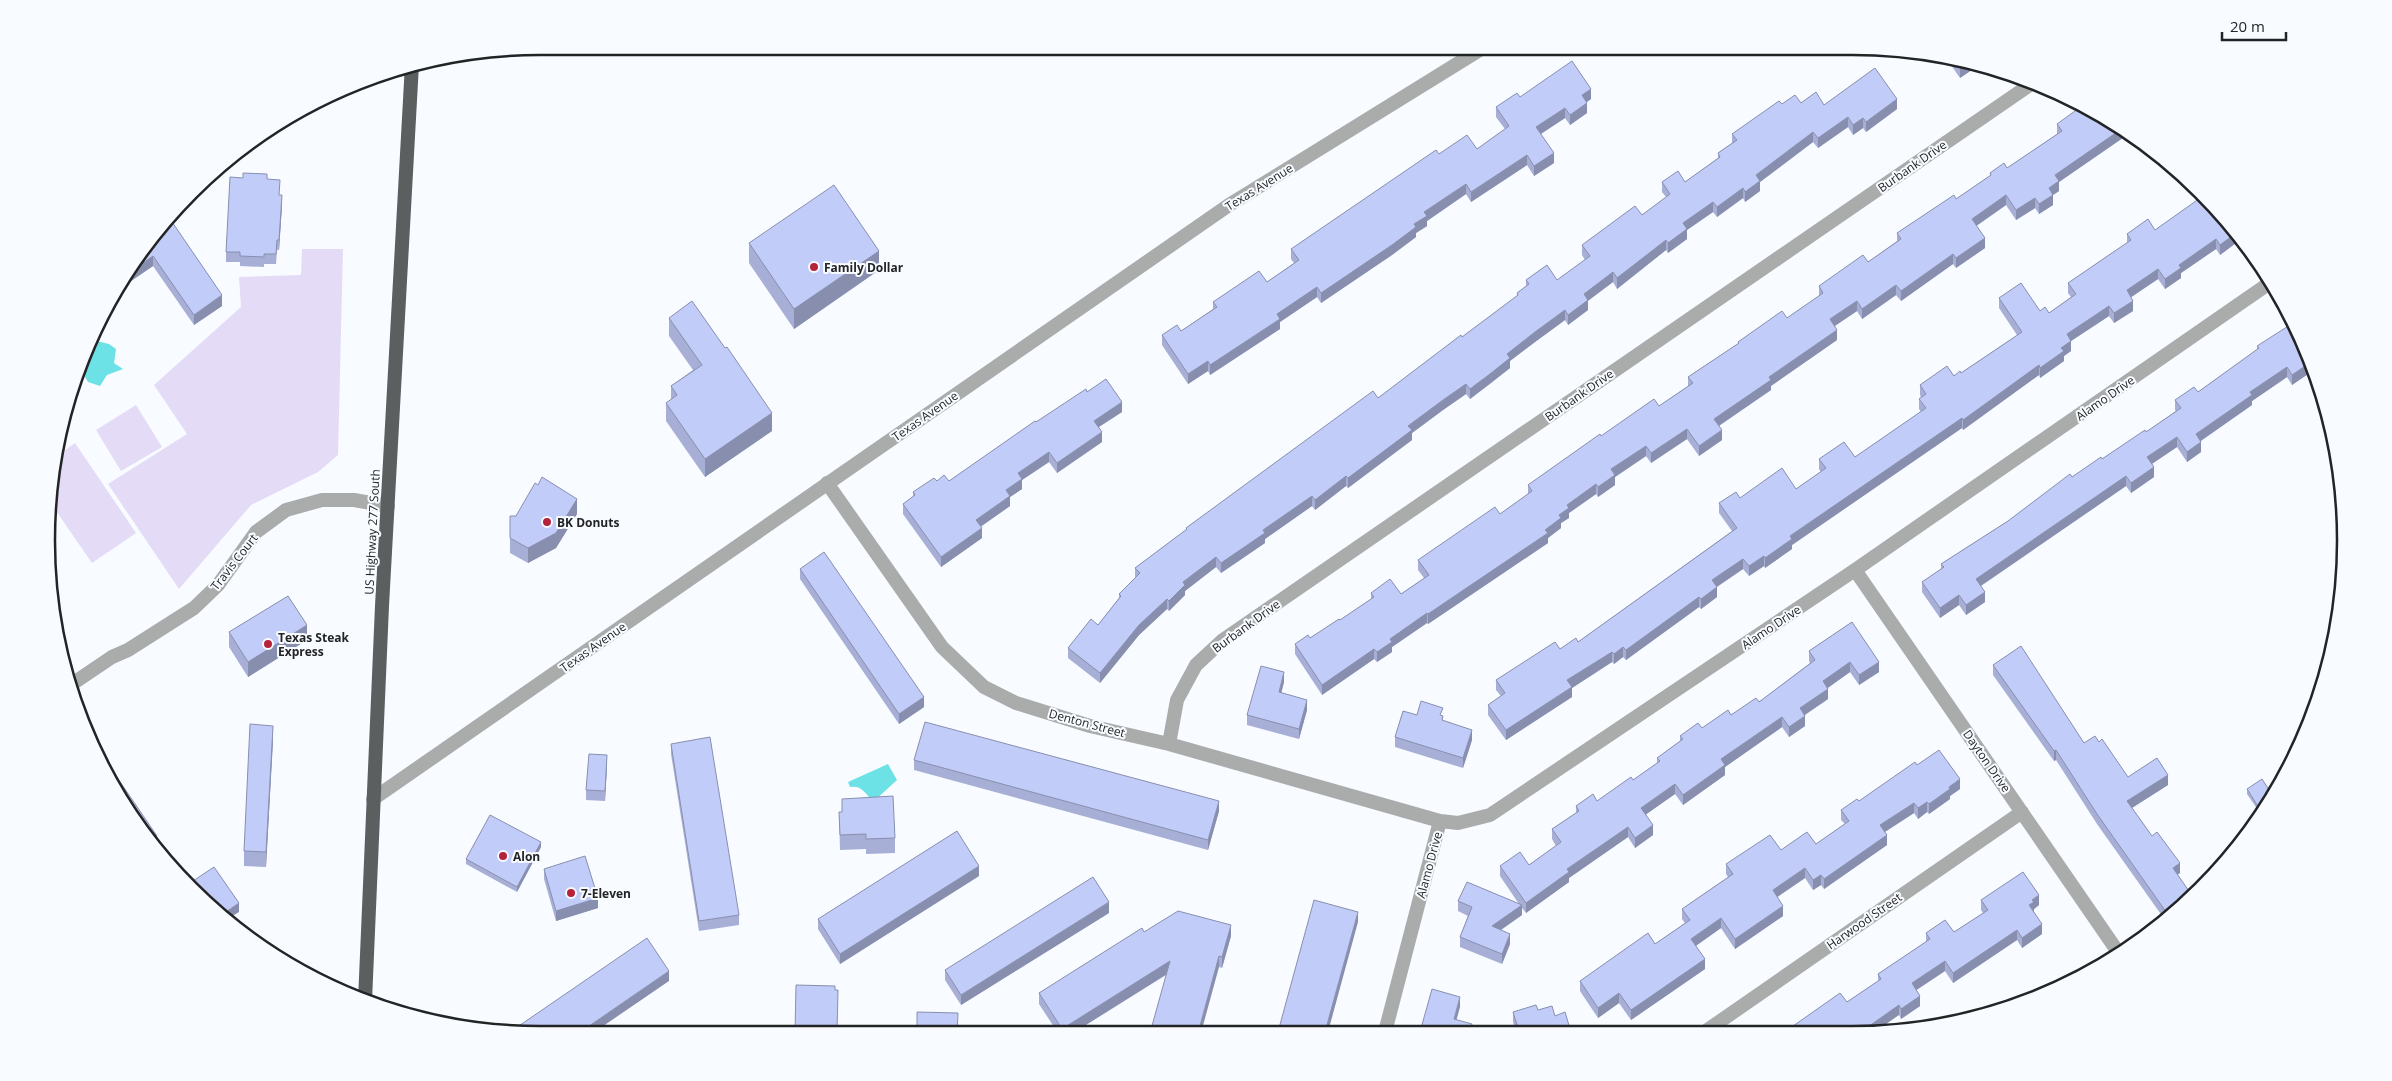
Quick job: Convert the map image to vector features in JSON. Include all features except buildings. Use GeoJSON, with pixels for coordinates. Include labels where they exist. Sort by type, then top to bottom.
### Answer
{"type":"FeatureCollection","features":[{"type":"Feature","properties":{"kind":"highway","name":"US Highway 277 South"},"geometry":{"type":"LineString","coordinates":[[365,993],[373,799],[412,73]]}},
{"type":"Feature","properties":{"kind":"street","name":"Texas Avenue"},"geometry":{"type":"LineString","coordinates":[[373,799],[1229,205],[1471,55]]}},
{"type":"Feature","properties":{"kind":"street","name":"Burbank Drive"},"geometry":{"type":"LineString","coordinates":[[1169,744],[1177,700],[1196,665],[1223,640],[2026,88]]}},
{"type":"Feature","properties":{"kind":"street","name":"Alamo Drive"},"geometry":{"type":"LineString","coordinates":[[1387,1026],[1440,821],[1458,824],[1490,815],[1855,570],[2265,286]]}},
{"type":"Feature","properties":{"kind":"street","name":"Denton Street"},"geometry":{"type":"LineString","coordinates":[[827,484],[942,647],[984,687],[1016,703],[1090,726],[1169,744],[1440,821]]}},
{"type":"Feature","properties":{"kind":"street","name":"Travis Court"},"geometry":{"type":"LineString","coordinates":[[77,682],[194,608],[218,585],[256,532],[286,510],[322,500],[354,500],[388,506]]}},
{"type":"Feature","properties":{"kind":"street","name":"Dayton Drive"},"geometry":{"type":"LineString","coordinates":[[1855,570],[2115,948]]}},
{"type":"Feature","properties":{"kind":"street","name":"Harwood Street"},"geometry":{"type":"LineString","coordinates":[[1713,1026],[2022,812]]}},
{"type":"Feature","properties":{"kind":"shaded area"},"geometry":{"type":"Polygon","coordinates":[[[302,249],[343,249],[338,455],[318,472],[251,505],[179,589],[108,484],[187,434],[154,385],[241,307],[239,277],[301,275],[302,249]]]}},
{"type":"Feature","properties":{"kind":"shaded area"},"geometry":{"type":"Polygon","coordinates":[[[136,405],[162,447],[121,471],[96,430],[136,405]]]}},
{"type":"Feature","properties":{"kind":"shaded area"},"geometry":{"type":"Polygon","coordinates":[[[75,443],[136,533],[92,563],[56,511],[63,451],[75,443]]]}},
{"type":"Feature","properties":{"kind":"water"},"geometry":{"type":"Polygon","coordinates":[[[98,341],[109,344],[116,349],[114,363],[123,369],[107,375],[100,386],[88,382],[84,375],[98,341]]]}},
{"type":"Feature","properties":{"kind":"water"},"geometry":{"type":"Polygon","coordinates":[[[888,764],[897,780],[873,802],[858,787],[850,787],[848,782],[888,764]]]}},
{"type":"Feature","properties":{"kind":"place","name":"Family Dollar"},"geometry":{"type":"Point","coordinates":[814,267]}},
{"type":"Feature","properties":{"kind":"place","name":"BK Donuts"},"geometry":{"type":"Point","coordinates":[547,522]}},
{"type":"Feature","properties":{"kind":"place","name":"Texas Steak Express"},"geometry":{"type":"Point","coordinates":[268,644]}},
{"type":"Feature","properties":{"kind":"place","name":"Alon"},"geometry":{"type":"Point","coordinates":[503,856]}},
{"type":"Feature","properties":{"kind":"place","name":"7-Eleven"},"geometry":{"type":"Point","coordinates":[571,893]}}]}
